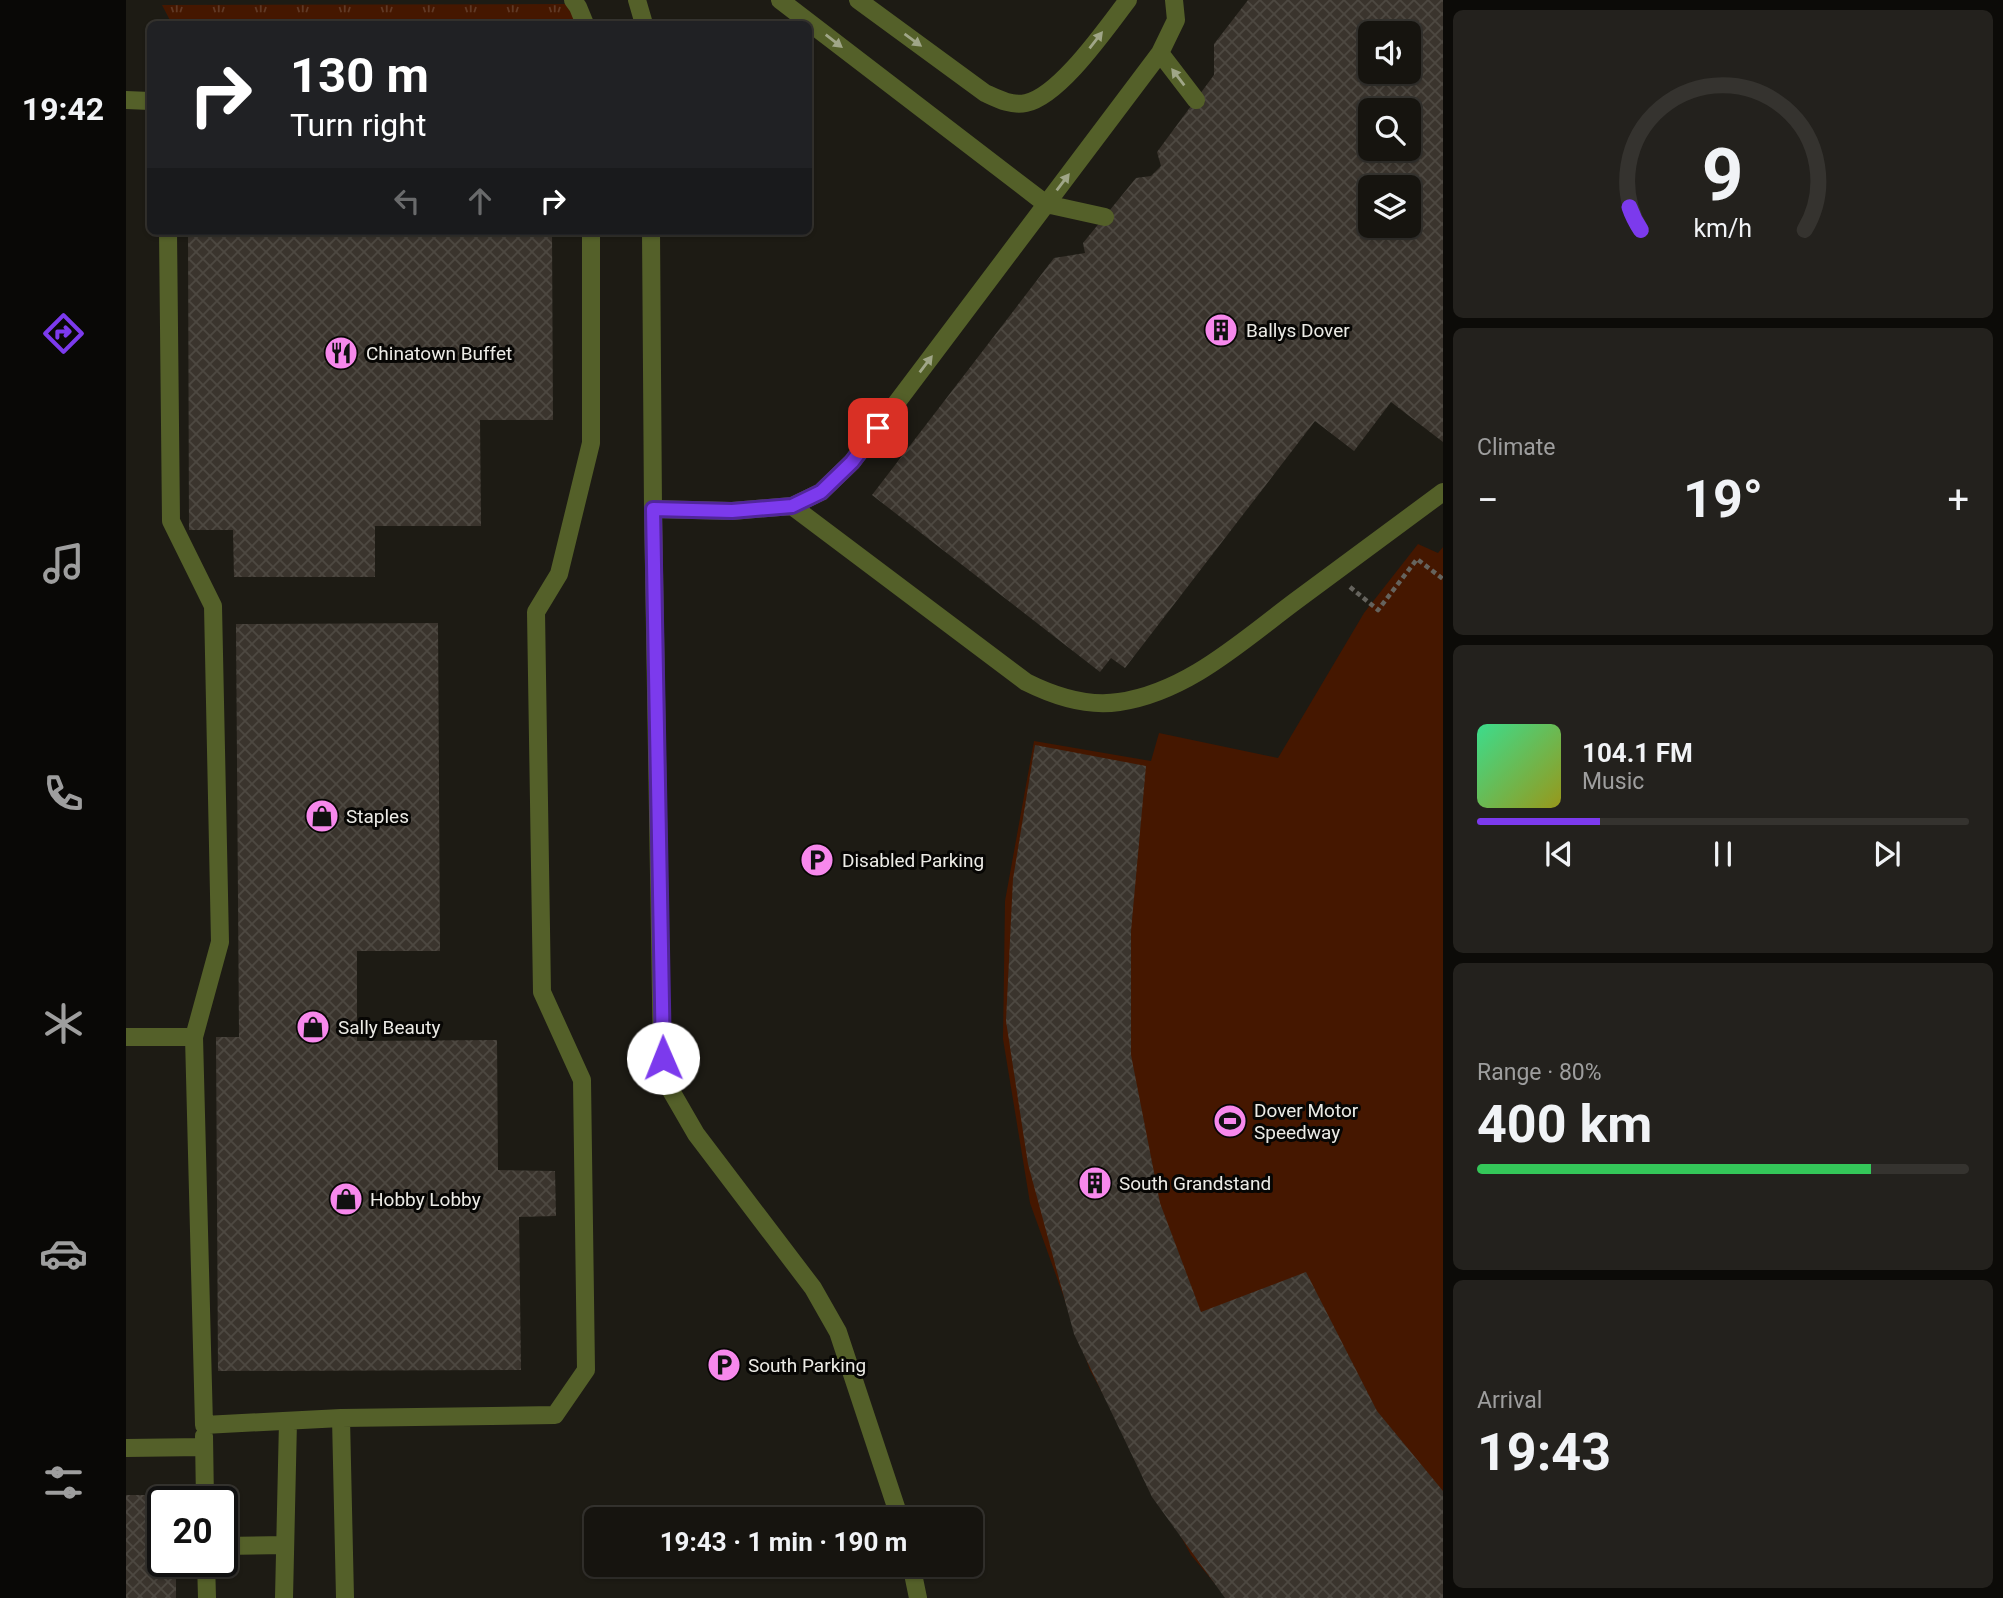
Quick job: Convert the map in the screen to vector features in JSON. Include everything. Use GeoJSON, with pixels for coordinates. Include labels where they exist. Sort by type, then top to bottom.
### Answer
{"type":"FeatureCollection","features":[{"type":"Feature","properties":{"kind":"lane"},"geometry":{"type":"LineString","coordinates":[[573,0],[584,21]]}},
{"type":"Feature","properties":{"kind":"lane"},"geometry":{"type":"LineString","coordinates":[[637,0],[643,21]]}},
{"type":"Feature","properties":{"kind":"lane"},"geometry":{"type":"LineString","coordinates":[[650,0],[650,21]]}},
{"type":"Feature","properties":{"kind":"lane"},"geometry":{"type":"LineString","coordinates":[[780,0],[807,21]]}},
{"type":"Feature","properties":{"kind":"lane"},"geometry":{"type":"LineString","coordinates":[[858,0],[985,93],[1005,103],[1027,103],[1049,91],[1082,59],[1128,0]]}},
{"type":"Feature","properties":{"kind":"lane"},"geometry":{"type":"LineString","coordinates":[[653,509],[732,511],[792,506],[821,492],[852,462],[1160,53],[1176,20],[1174,0]]}},
{"type":"Feature","properties":{"kind":"lane"},"geometry":{"type":"LineString","coordinates":[[812,25],[1046,204],[1105,216]]}},
{"type":"Feature","properties":{"kind":"lane"},"geometry":{"type":"LineString","coordinates":[[1160,53],[1196,100]]}},
{"type":"Feature","properties":{"kind":"lane"},"geometry":{"type":"LineString","coordinates":[[126,100],[147,100]]}},
{"type":"Feature","properties":{"kind":"lane"},"geometry":{"type":"LineString","coordinates":[[167,235],[171,521],[213,606],[220,942],[194,1037],[205,1486]]}},
{"type":"Feature","properties":{"kind":"lane"},"geometry":{"type":"LineString","coordinates":[[204,1425],[341,1418],[555,1415],[586,1370],[582,1080],[542,992],[536,612],[559,574],[591,443],[591,235]]}},
{"type":"Feature","properties":{"kind":"lane"},"geometry":{"type":"LineString","coordinates":[[651,235],[653,509],[662,1044],[665,1068],[670,1088],[695,1134],[813,1288],[838,1332],[896,1507]]}},
{"type":"Feature","properties":{"kind":"lane"},"geometry":{"type":"LineString","coordinates":[[792,506],[1026,682],[1053,695],[1082,701],[1117,703],[1157,692],[1203,670],[1443,492]]}},
{"type":"Feature","properties":{"kind":"lane"},"geometry":{"type":"LineString","coordinates":[[126,1037],[194,1037]]}},
{"type":"Feature","properties":{"kind":"lane"},"geometry":{"type":"LineString","coordinates":[[341,1418],[345,1598]]}},
{"type":"Feature","properties":{"kind":"lane"},"geometry":{"type":"LineString","coordinates":[[284,1598],[288,1421]]}},
{"type":"Feature","properties":{"kind":"lane"},"geometry":{"type":"LineString","coordinates":[[126,1448],[204,1447]]}},
{"type":"Feature","properties":{"kind":"lane"},"geometry":{"type":"LineString","coordinates":[[238,1546],[285,1545]]}},
{"type":"Feature","properties":{"kind":"lane"},"geometry":{"type":"LineString","coordinates":[[206,1577],[207,1598]]}},
{"type":"Feature","properties":{"kind":"lane"},"geometry":{"type":"LineString","coordinates":[[914,1577],[918,1598]]}},
{"type":"Feature","properties":{"kind":"path"},"geometry":{"type":"LineString","coordinates":[[1333,574],[1378,610],[1416,559],[1443,579]]}},
{"type":"Feature","properties":{"kind":"green space"},"geometry":{"type":"Polygon","coordinates":[[[566,4],[576,21],[170,21],[162,5],[566,4]]]}},
{"type":"Feature","properties":{"kind":"green space","name":"Dover Motor Speedway"},"geometry":{"type":"Polygon","coordinates":[[[1418,544],[1438,553],[1443,547],[1443,1598],[1227,1598],[1191,1555],[1090,1370],[1030,1203],[1003,1039],[1005,901],[1034,741],[1151,761],[1159,733],[1278,758],[1364,613],[1418,544]]]}},
{"type":"Feature","properties":{"kind":"building","name":"Ballys Dover"},"geometry":{"type":"Polygon","coordinates":[[[1248,0],[1443,0],[1443,442],[1391,402],[1354,451],[1315,421],[1125,668],[1111,658],[1100,672],[872,495],[1054,258],[1085,253],[1083,243],[1136,178],[1151,176],[1161,166],[1157,152],[1214,75],[1214,44],[1248,0]]]}},
{"type":"Feature","properties":{"kind":"building"},"geometry":{"type":"Polygon","coordinates":[[[188,235],[552,235],[553,420],[480,420],[481,526],[375,526],[375,577],[234,577],[233,530],[189,530],[188,235]]]}},
{"type":"Feature","properties":{"kind":"building"},"geometry":{"type":"Polygon","coordinates":[[[438,623],[440,951],[357,951],[357,1041],[497,1040],[498,1170],[555,1171],[556,1216],[519,1217],[521,1370],[218,1371],[216,1037],[239,1037],[236,624],[438,623]]]}},
{"type":"Feature","properties":{"kind":"building","name":"South Grandstand"},"geometry":{"type":"Polygon","coordinates":[[[1035,745],[1146,766],[1131,931],[1131,1055],[1160,1203],[1201,1312],[1306,1272],[1377,1411],[1443,1491],[1443,1598],[1225,1598],[1152,1497],[1074,1334],[1028,1164],[1006,1021],[1013,879],[1035,745]]]}},
{"type":"Feature","properties":{"kind":"building"},"geometry":{"type":"Polygon","coordinates":[[[126,1495],[147,1495],[147,1577],[176,1577],[176,1598],[126,1598],[126,1495]]]}},
{"type":"Feature","properties":{"kind":"place","name":"Ballys Dover"},"geometry":{"type":"Point","coordinates":[1221,330]}},
{"type":"Feature","properties":{"kind":"place","name":"Chinatown Buffet"},"geometry":{"type":"Point","coordinates":[341,353]}},
{"type":"Feature","properties":{"kind":"place","name":"Staples"},"geometry":{"type":"Point","coordinates":[322,816]}},
{"type":"Feature","properties":{"kind":"place","name":"Disabled Parking"},"geometry":{"type":"Point","coordinates":[817,860]}},
{"type":"Feature","properties":{"kind":"place","name":"Sally Beauty"},"geometry":{"type":"Point","coordinates":[313,1027]}},
{"type":"Feature","properties":{"kind":"place","name":"Dover Motor Speedway"},"geometry":{"type":"Point","coordinates":[1230,1121]}},
{"type":"Feature","properties":{"kind":"place","name":"South Grandstand"},"geometry":{"type":"Point","coordinates":[1095,1183]}},
{"type":"Feature","properties":{"kind":"place","name":"Hobby Lobby"},"geometry":{"type":"Point","coordinates":[346,1199]}},
{"type":"Feature","properties":{"kind":"place","name":"South Parking"},"geometry":{"type":"Point","coordinates":[724,1365]}},
{"type":"Feature","properties":{"kind":"route"},"geometry":{"type":"LineString","coordinates":[[663,1058],[653,509],[732,511],[792,506],[821,492],[852,462],[878,428]]}}]}
